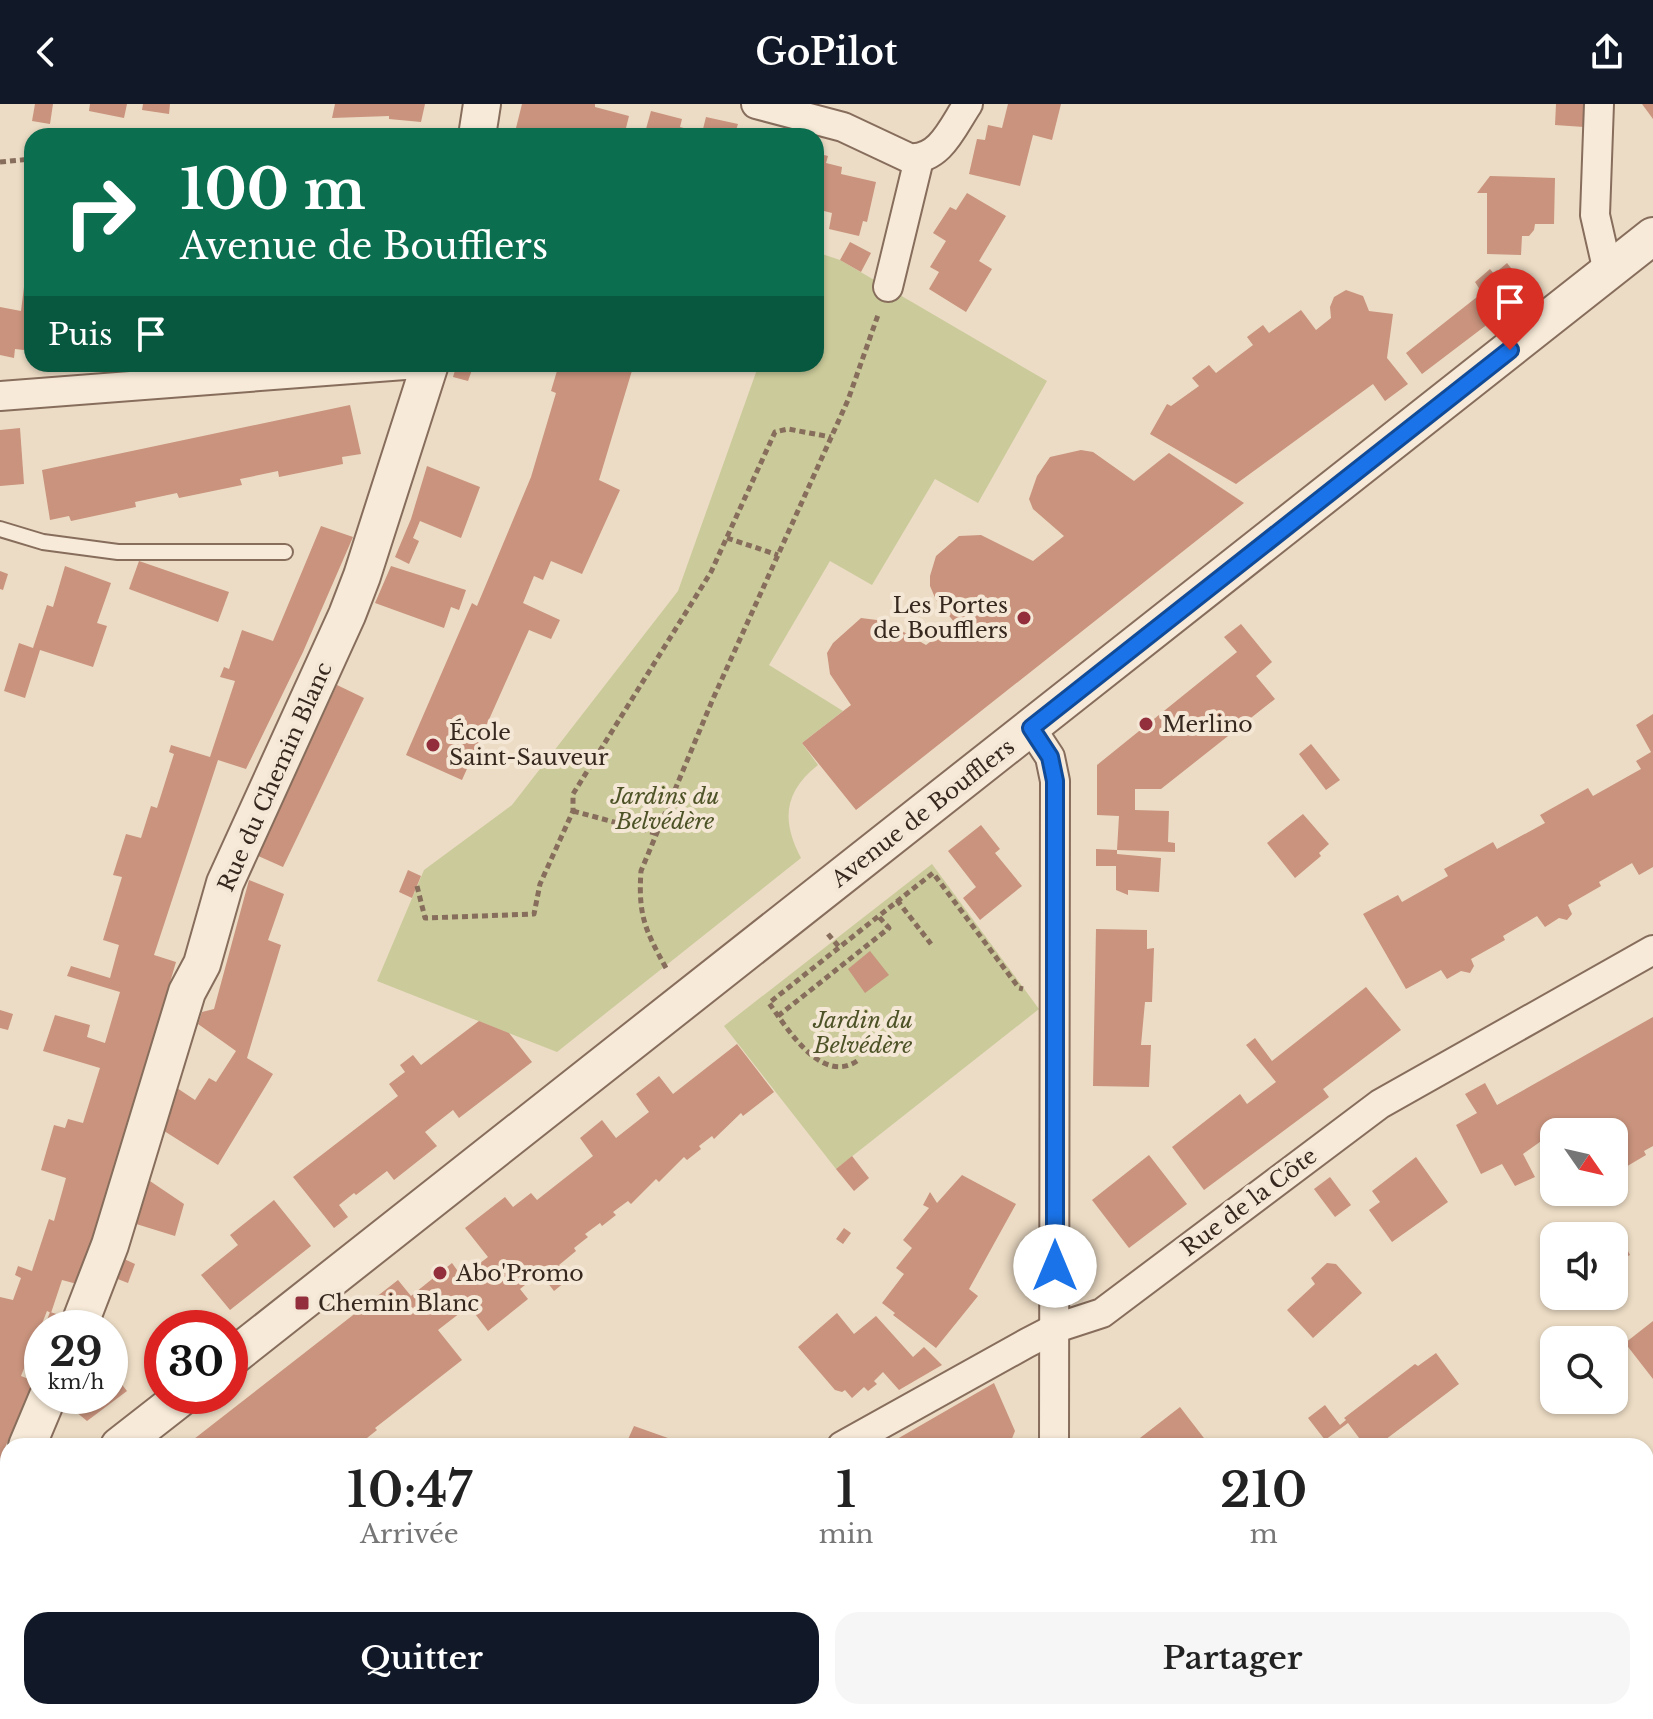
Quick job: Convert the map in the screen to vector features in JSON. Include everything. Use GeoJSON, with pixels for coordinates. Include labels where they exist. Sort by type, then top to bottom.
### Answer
{"type":"FeatureCollection","features":[{"type":"Feature","properties":{"kind":"street"},"geometry":{"type":"LineString","coordinates":[[478,128],[482,104]]}},
{"type":"Feature","properties":{"kind":"street"},"geometry":{"type":"LineString","coordinates":[[756,104],[843,127],[909,158],[919,159],[930,156],[939,147],[968,104]]}},
{"type":"Feature","properties":{"kind":"street"},"geometry":{"type":"LineString","coordinates":[[1599,104],[1595,215],[1608,272]]}},
{"type":"Feature","properties":{"kind":"street"},"geometry":{"type":"LineString","coordinates":[[888,287],[919,159]]}},
{"type":"Feature","properties":{"kind":"street","name":"Avenue de Boufflers"},"geometry":{"type":"LineString","coordinates":[[248,1345],[1653,236]]}},
{"type":"Feature","properties":{"kind":"street"},"geometry":{"type":"LineString","coordinates":[[0,396],[314,372]]}},
{"type":"Feature","properties":{"kind":"street","name":"Rue du Chemin Blanc"},"geometry":{"type":"LineString","coordinates":[[85,1310],[110,1245],[187,992],[202,964],[225,883],[347,615],[427,372]]}},
{"type":"Feature","properties":{"kind":"street"},"geometry":{"type":"LineString","coordinates":[[1031,728],[1050,757],[1055,781],[1054,1438]]}},
{"type":"Feature","properties":{"kind":"street","name":"Rue de la Côte"},"geometry":{"type":"LineString","coordinates":[[857,1438],[1056,1328],[1102,1313],[1380,1104],[1653,950]]}},
{"type":"Feature","properties":{"kind":"street"},"geometry":{"type":"LineString","coordinates":[[30,1438],[40,1414]]}},
{"type":"Feature","properties":{"kind":"street"},"geometry":{"type":"LineString","coordinates":[[129,1438],[160,1414]]}},
{"type":"Feature","properties":{"kind":"lane"},"geometry":{"type":"LineString","coordinates":[[0,529],[43,542],[118,552],[285,552]]}},
{"type":"Feature","properties":{"kind":"path"},"geometry":{"type":"LineString","coordinates":[[0,162],[24,160]]}},
{"type":"Feature","properties":{"kind":"path"},"geometry":{"type":"LineString","coordinates":[[666,968],[646,933],[639,900],[641,871],[655,833],[848,400],[888,287]]}},
{"type":"Feature","properties":{"kind":"path"},"geometry":{"type":"LineString","coordinates":[[417,886],[425,918],[534,914],[540,884],[573,811],[573,794],[711,572],[775,432],[788,429],[831,437]]}},
{"type":"Feature","properties":{"kind":"path"},"geometry":{"type":"LineString","coordinates":[[727,538],[778,555]]}},
{"type":"Feature","properties":{"kind":"path"},"geometry":{"type":"LineString","coordinates":[[573,811],[655,833]]}},
{"type":"Feature","properties":{"kind":"path"},"geometry":{"type":"LineString","coordinates":[[857,1061],[840,1068],[810,1055],[769,1003],[933,873],[1019,988]]}},
{"type":"Feature","properties":{"kind":"path"},"geometry":{"type":"LineString","coordinates":[[897,900],[931,944]]}},
{"type":"Feature","properties":{"kind":"path"},"geometry":{"type":"LineString","coordinates":[[778,1016],[889,928],[878,916]]}},
{"type":"Feature","properties":{"kind":"path"},"geometry":{"type":"LineString","coordinates":[[828,934],[839,947]]}},
{"type":"Feature","properties":{"kind":"green space","name":"Jardins du Belvédère"},"geometry":{"type":"Polygon","coordinates":[[[824,255],[840,260],[1047,381],[978,503],[935,479],[872,585],[830,561],[769,665],[843,711],[802,743],[818,765],[798,786],[789,807],[790,831],[801,858],[557,1052],[377,981],[424,870],[512,805],[678,591],[756,372],[824,372],[824,255]]]}},
{"type":"Feature","properties":{"kind":"green space","name":"Jardin du Belvédère"},"geometry":{"type":"Polygon","coordinates":[[[932,864],[1039,1009],[836,1169],[724,1026],[932,864]]]}},
{"type":"Feature","properties":{"kind":"building"},"geometry":{"type":"Polygon","coordinates":[[[35,104],[53,104],[50,124],[32,121],[35,104]]]}},
{"type":"Feature","properties":{"kind":"building"},"geometry":{"type":"Polygon","coordinates":[[[90,104],[127,104],[124,118],[89,111],[90,104]]]}},
{"type":"Feature","properties":{"kind":"building"},"geometry":{"type":"Polygon","coordinates":[[[143,104],[170,104],[169,114],[142,110],[143,104]]]}},
{"type":"Feature","properties":{"kind":"building"},"geometry":{"type":"Polygon","coordinates":[[[335,104],[425,104],[421,122],[389,119],[389,116],[332,118],[335,104]]]}},
{"type":"Feature","properties":{"kind":"building"},"geometry":{"type":"Polygon","coordinates":[[[522,104],[595,104],[595,107],[629,116],[626,128],[516,128],[522,104]]]}},
{"type":"Feature","properties":{"kind":"building"},"geometry":{"type":"Polygon","coordinates":[[[1008,104],[1061,104],[1052,140],[1033,135],[1020,186],[969,174],[977,139],[985,140],[988,125],[1002,128],[1008,104]]]}},
{"type":"Feature","properties":{"kind":"building"},"geometry":{"type":"Polygon","coordinates":[[[1556,104],[1585,104],[1584,127],[1555,125],[1556,104]]]}},
{"type":"Feature","properties":{"kind":"building"},"geometry":{"type":"Polygon","coordinates":[[[1642,104],[1653,104],[1653,119],[1642,104]]]}},
{"type":"Feature","properties":{"kind":"building"},"geometry":{"type":"Polygon","coordinates":[[[651,111],[682,119],[680,127],[684,128],[646,128],[651,111]]]}},
{"type":"Feature","properties":{"kind":"building"},"geometry":{"type":"Polygon","coordinates":[[[706,117],[738,124],[737,128],[703,128],[706,117]]]}},
{"type":"Feature","properties":{"kind":"building"},"geometry":{"type":"Polygon","coordinates":[[[824,155],[828,156],[826,163],[842,167],[841,174],[876,182],[867,222],[863,221],[859,236],[829,229],[832,213],[824,211],[824,155]]]}},
{"type":"Feature","properties":{"kind":"building"},"geometry":{"type":"Polygon","coordinates":[[[1490,176],[1555,178],[1554,224],[1535,224],[1529,236],[1522,236],[1521,255],[1487,254],[1487,193],[1477,193],[1490,176]]]}},
{"type":"Feature","properties":{"kind":"building"},"geometry":{"type":"Polygon","coordinates":[[[967,193],[1006,216],[979,261],[992,269],[966,312],[929,289],[939,272],[930,267],[946,241],[933,233],[950,207],[956,210],[967,193]]]}},
{"type":"Feature","properties":{"kind":"building"},"geometry":{"type":"Polygon","coordinates":[[[850,242],[871,253],[861,272],[840,260],[850,242]]]}},
{"type":"Feature","properties":{"kind":"building"},"geometry":{"type":"Polygon","coordinates":[[[1507,263],[1530,292],[1422,374],[1406,353],[1482,293],[1475,282],[1490,269],[1494,274],[1507,263]]]}},
{"type":"Feature","properties":{"kind":"building"},"geometry":{"type":"Polygon","coordinates":[[[24,287],[24,350],[15,349],[14,358],[0,355],[0,307],[21,311],[24,287]]]}},
{"type":"Feature","properties":{"kind":"building"},"geometry":{"type":"Polygon","coordinates":[[[1346,290],[1363,296],[1369,311],[1393,314],[1387,358],[1408,384],[1385,401],[1373,384],[1236,484],[1150,434],[1167,404],[1171,406],[1199,386],[1192,378],[1209,365],[1216,373],[1253,345],[1247,337],[1263,325],[1269,333],[1301,310],[1316,330],[1331,318],[1330,307],[1334,297],[1346,290]]]}},
{"type":"Feature","properties":{"kind":"building"},"geometry":{"type":"Polygon","coordinates":[[[455,372],[471,372],[468,381],[453,377],[455,372]]]}},
{"type":"Feature","properties":{"kind":"building"},"geometry":{"type":"Polygon","coordinates":[[[557,372],[632,372],[599,480],[620,490],[582,574],[551,561],[543,580],[534,576],[523,603],[560,620],[551,639],[529,630],[462,780],[406,755],[472,603],[477,606],[531,477],[556,393],[551,391],[557,372]]]}},
{"type":"Feature","properties":{"kind":"building"},"geometry":{"type":"Polygon","coordinates":[[[350,405],[361,454],[342,457],[343,464],[279,477],[278,471],[240,479],[242,485],[179,498],[177,493],[135,502],[136,507],[71,521],[69,516],[50,520],[42,470],[350,405]]]}},
{"type":"Feature","properties":{"kind":"building"},"geometry":{"type":"Polygon","coordinates":[[[20,428],[24,484],[0,486],[0,430],[20,428]]]}},
{"type":"Feature","properties":{"kind":"building","name":"Les Portes de Boufflers"},"geometry":{"type":"Polygon","coordinates":[[[1081,450],[1093,452],[1134,481],[1169,453],[1244,503],[856,810],[802,743],[851,705],[830,674],[827,653],[833,643],[861,618],[885,621],[926,645],[955,623],[936,600],[930,586],[936,556],[959,536],[981,535],[1033,561],[1064,536],[1033,509],[1029,499],[1037,476],[1050,457],[1081,450]]]}},
{"type":"Feature","properties":{"kind":"building"},"geometry":{"type":"Polygon","coordinates":[[[427,466],[480,487],[461,538],[420,521],[413,538],[419,541],[409,564],[395,557],[411,519],[427,466]]]}},
{"type":"Feature","properties":{"kind":"building"},"geometry":{"type":"Polygon","coordinates":[[[321,526],[353,537],[303,652],[246,769],[218,760],[154,955],[176,962],[87,1264],[77,1284],[62,1280],[52,1310],[24,1310],[24,1368],[21,1376],[24,1377],[24,1404],[9,1438],[0,1438],[0,1297],[13,1300],[21,1278],[15,1275],[18,1266],[32,1271],[49,1219],[54,1221],[66,1178],[41,1170],[54,1125],[65,1128],[68,1119],[83,1123],[100,1068],[43,1051],[55,1015],[90,1025],[87,1037],[105,1043],[120,992],[67,976],[71,966],[110,978],[119,945],[103,940],[122,877],[113,875],[126,834],[141,838],[151,806],[157,808],[174,754],[169,752],[171,745],[210,757],[235,681],[220,677],[224,667],[229,669],[242,630],[273,641],[321,526]]]}},
{"type":"Feature","properties":{"kind":"building"},"geometry":{"type":"Polygon","coordinates":[[[139,561],[229,592],[218,622],[129,589],[139,561]]]}},
{"type":"Feature","properties":{"kind":"building"},"geometry":{"type":"Polygon","coordinates":[[[65,566],[111,583],[97,623],[107,626],[93,667],[40,650],[25,698],[4,691],[19,643],[33,648],[47,605],[53,607],[65,566]]]}},
{"type":"Feature","properties":{"kind":"building"},"geometry":{"type":"Polygon","coordinates":[[[391,566],[466,590],[459,610],[451,607],[444,628],[375,603],[391,566]]]}},
{"type":"Feature","properties":{"kind":"building"},"geometry":{"type":"Polygon","coordinates":[[[0,571],[8,574],[3,590],[0,589],[0,571]]]}},
{"type":"Feature","properties":{"kind":"building"},"geometry":{"type":"Polygon","coordinates":[[[1241,624],[1272,662],[1256,676],[1275,699],[1161,789],[1135,789],[1135,810],[1169,811],[1168,842],[1175,843],[1175,852],[1117,850],[1119,816],[1097,815],[1097,765],[1237,652],[1224,637],[1241,624]]]}},
{"type":"Feature","properties":{"kind":"building"},"geometry":{"type":"Polygon","coordinates":[[[337,685],[364,698],[283,867],[256,855],[337,685]]]}},
{"type":"Feature","properties":{"kind":"building"},"geometry":{"type":"Polygon","coordinates":[[[1653,714],[1653,867],[1639,875],[1632,863],[1599,882],[1601,886],[1568,905],[1572,914],[1567,920],[1559,918],[1545,927],[1537,916],[1503,936],[1505,940],[1471,959],[1474,966],[1470,973],[1461,971],[1447,979],[1441,970],[1406,989],[1363,914],[1398,895],[1402,902],[1448,876],[1444,869],[1493,842],[1497,849],[1545,823],[1540,815],[1588,788],[1593,796],[1641,769],[1636,761],[1651,752],[1636,725],[1653,714]]]}},
{"type":"Feature","properties":{"kind":"building"},"geometry":{"type":"Polygon","coordinates":[[[1311,744],[1340,780],[1326,790],[1299,754],[1311,744]]]}},
{"type":"Feature","properties":{"kind":"building"},"geometry":{"type":"Polygon","coordinates":[[[1303,814],[1329,844],[1319,853],[1321,856],[1295,878],[1267,843],[1303,814]]]}},
{"type":"Feature","properties":{"kind":"building"},"geometry":{"type":"Polygon","coordinates":[[[981,825],[1000,849],[995,853],[1022,886],[980,920],[963,898],[976,887],[948,851],[981,825]]]}},
{"type":"Feature","properties":{"kind":"building"},"geometry":{"type":"Polygon","coordinates":[[[1096,849],[1161,858],[1159,892],[1128,890],[1128,895],[1116,890],[1116,866],[1096,866],[1096,849]]]}},
{"type":"Feature","properties":{"kind":"building"},"geometry":{"type":"Polygon","coordinates":[[[408,870],[421,876],[412,898],[399,892],[408,870]]]}},
{"type":"Feature","properties":{"kind":"building"},"geometry":{"type":"Polygon","coordinates":[[[249,880],[284,894],[268,940],[281,945],[247,1058],[273,1074],[218,1165],[161,1129],[174,1086],[195,1100],[209,1078],[216,1082],[236,1051],[198,1024],[202,1012],[214,1009],[249,880]]]}},
{"type":"Feature","properties":{"kind":"building"},"geometry":{"type":"Polygon","coordinates":[[[1096,929],[1147,930],[1147,949],[1154,948],[1152,1002],[1145,1002],[1141,1045],[1151,1045],[1149,1087],[1093,1086],[1096,929]]]}},
{"type":"Feature","properties":{"kind":"building"},"geometry":{"type":"Polygon","coordinates":[[[870,951],[889,975],[865,993],[848,969],[870,951]]]}},
{"type":"Feature","properties":{"kind":"building"},"geometry":{"type":"Polygon","coordinates":[[[1366,987],[1401,1030],[1323,1089],[1329,1097],[1204,1190],[1172,1147],[1240,1094],[1247,1104],[1276,1082],[1246,1045],[1255,1038],[1272,1061],[1366,987]]]}},
{"type":"Feature","properties":{"kind":"building"},"geometry":{"type":"Polygon","coordinates":[[[0,1010],[13,1014],[8,1030],[0,1028],[0,1010]]]}},
{"type":"Feature","properties":{"kind":"building"},"geometry":{"type":"Polygon","coordinates":[[[1653,1017],[1653,1146],[1644,1151],[1646,1155],[1628,1166],[1628,1118],[1540,1118],[1540,1142],[1523,1154],[1535,1177],[1515,1186],[1502,1164],[1481,1174],[1456,1125],[1477,1113],[1465,1094],[1485,1083],[1497,1105],[1653,1017]]]}},
{"type":"Feature","properties":{"kind":"building"},"geometry":{"type":"Polygon","coordinates":[[[479,1021],[509,1033],[532,1062],[459,1118],[453,1110],[425,1132],[437,1146],[394,1180],[387,1171],[356,1195],[354,1193],[339,1205],[348,1217],[334,1228],[293,1177],[398,1096],[389,1084],[405,1072],[400,1065],[413,1055],[421,1065],[479,1021]]]}},
{"type":"Feature","properties":{"kind":"building"},"geometry":{"type":"Polygon","coordinates":[[[737,1044],[774,1092],[743,1116],[741,1113],[714,1139],[712,1136],[699,1146],[701,1149],[687,1160],[684,1157],[631,1204],[628,1201],[613,1212],[616,1215],[602,1226],[600,1223],[585,1234],[588,1237],[559,1265],[570,1278],[554,1291],[540,1273],[520,1289],[528,1299],[488,1331],[469,1306],[438,1330],[462,1360],[375,1428],[377,1430],[367,1438],[195,1438],[226,1414],[248,1414],[248,1397],[398,1280],[411,1296],[452,1263],[462,1277],[488,1257],[465,1228],[505,1197],[513,1207],[531,1193],[537,1200],[593,1156],[580,1138],[602,1120],[616,1138],[649,1112],[636,1094],[659,1076],[673,1094],[737,1044]]]}},
{"type":"Feature","properties":{"kind":"building"},"geometry":{"type":"Polygon","coordinates":[[[1149,1155],[1187,1204],[1129,1248],[1092,1200],[1149,1155]]]}},
{"type":"Feature","properties":{"kind":"building"},"geometry":{"type":"Polygon","coordinates":[[[852,1156],[869,1178],[854,1191],[836,1169],[852,1156]]]}},
{"type":"Feature","properties":{"kind":"building"},"geometry":{"type":"Polygon","coordinates":[[[1416,1157],[1448,1202],[1392,1242],[1369,1210],[1380,1202],[1372,1191],[1416,1157]]]}},
{"type":"Feature","properties":{"kind":"building"},"geometry":{"type":"Polygon","coordinates":[[[962,1175],[1016,1204],[969,1289],[978,1296],[936,1348],[882,1303],[904,1274],[896,1268],[912,1248],[903,1240],[929,1208],[923,1205],[930,1192],[937,1203],[962,1175]]]}},
{"type":"Feature","properties":{"kind":"building"},"geometry":{"type":"Polygon","coordinates":[[[1330,1177],[1351,1205],[1335,1217],[1314,1189],[1330,1177]]]}},
{"type":"Feature","properties":{"kind":"building"},"geometry":{"type":"Polygon","coordinates":[[[147,1179],[184,1204],[175,1236],[133,1223],[147,1179]]]}},
{"type":"Feature","properties":{"kind":"building"},"geometry":{"type":"Polygon","coordinates":[[[274,1200],[311,1246],[230,1310],[201,1275],[238,1245],[230,1235],[274,1200]]]}},
{"type":"Feature","properties":{"kind":"building"},"geometry":{"type":"Polygon","coordinates":[[[844,1228],[851,1233],[843,1244],[836,1239],[844,1228]]]}},
{"type":"Feature","properties":{"kind":"building"},"geometry":{"type":"Polygon","coordinates":[[[122,1258],[135,1264],[128,1283],[115,1278],[122,1258]]]}},
{"type":"Feature","properties":{"kind":"building"},"geometry":{"type":"Polygon","coordinates":[[[1327,1263],[1336,1264],[1362,1293],[1313,1338],[1287,1310],[1315,1284],[1311,1278],[1327,1263]]]}},
{"type":"Feature","properties":{"kind":"building"},"geometry":{"type":"Polygon","coordinates":[[[837,1313],[854,1334],[876,1316],[913,1357],[924,1347],[942,1365],[899,1390],[883,1372],[874,1381],[877,1384],[868,1391],[864,1387],[852,1398],[845,1390],[835,1390],[798,1347],[837,1313]]]}},
{"type":"Feature","properties":{"kind":"building"},"geometry":{"type":"Polygon","coordinates":[[[1653,1321],[1653,1379],[1628,1347],[1628,1341],[1653,1321]]]}},
{"type":"Feature","properties":{"kind":"building"},"geometry":{"type":"Polygon","coordinates":[[[1436,1353],[1459,1384],[1388,1438],[1359,1438],[1348,1423],[1323,1438],[1308,1418],[1325,1405],[1340,1425],[1346,1420],[1344,1418],[1415,1364],[1418,1366],[1436,1353]]]}},
{"type":"Feature","properties":{"kind":"building"},"geometry":{"type":"Polygon","coordinates":[[[994,1383],[1015,1431],[1012,1438],[899,1438],[994,1383]]]}},
{"type":"Feature","properties":{"kind":"building"},"geometry":{"type":"Polygon","coordinates":[[[1180,1407],[1204,1438],[1140,1438],[1180,1407]]]}},
{"type":"Feature","properties":{"kind":"building"},"geometry":{"type":"Polygon","coordinates":[[[79,1414],[96,1414],[87,1421],[79,1414]]]}},
{"type":"Feature","properties":{"kind":"building"},"geometry":{"type":"Polygon","coordinates":[[[634,1426],[668,1438],[629,1438],[634,1426]]]}},
{"type":"Feature","properties":{"kind":"place","name":"Les Portes de Boufflers"},"geometry":{"type":"Point","coordinates":[1024,618]}},
{"type":"Feature","properties":{"kind":"place","name":"Merlino"},"geometry":{"type":"Point","coordinates":[1146,724]}},
{"type":"Feature","properties":{"kind":"place","name":"École Saint-Sauveur"},"geometry":{"type":"Point","coordinates":[433,745]}},
{"type":"Feature","properties":{"kind":"place","name":"Abo'Promo"},"geometry":{"type":"Point","coordinates":[440,1273]}},
{"type":"Feature","properties":{"kind":"place","name":"Chemin Blanc"},"geometry":{"type":"Point","coordinates":[302,1303]}},
{"type":"Feature","properties":{"kind":"route"},"geometry":{"type":"LineString","coordinates":[[1055,1266],[1055,781],[1050,757],[1031,728],[1510,350]]}}]}
